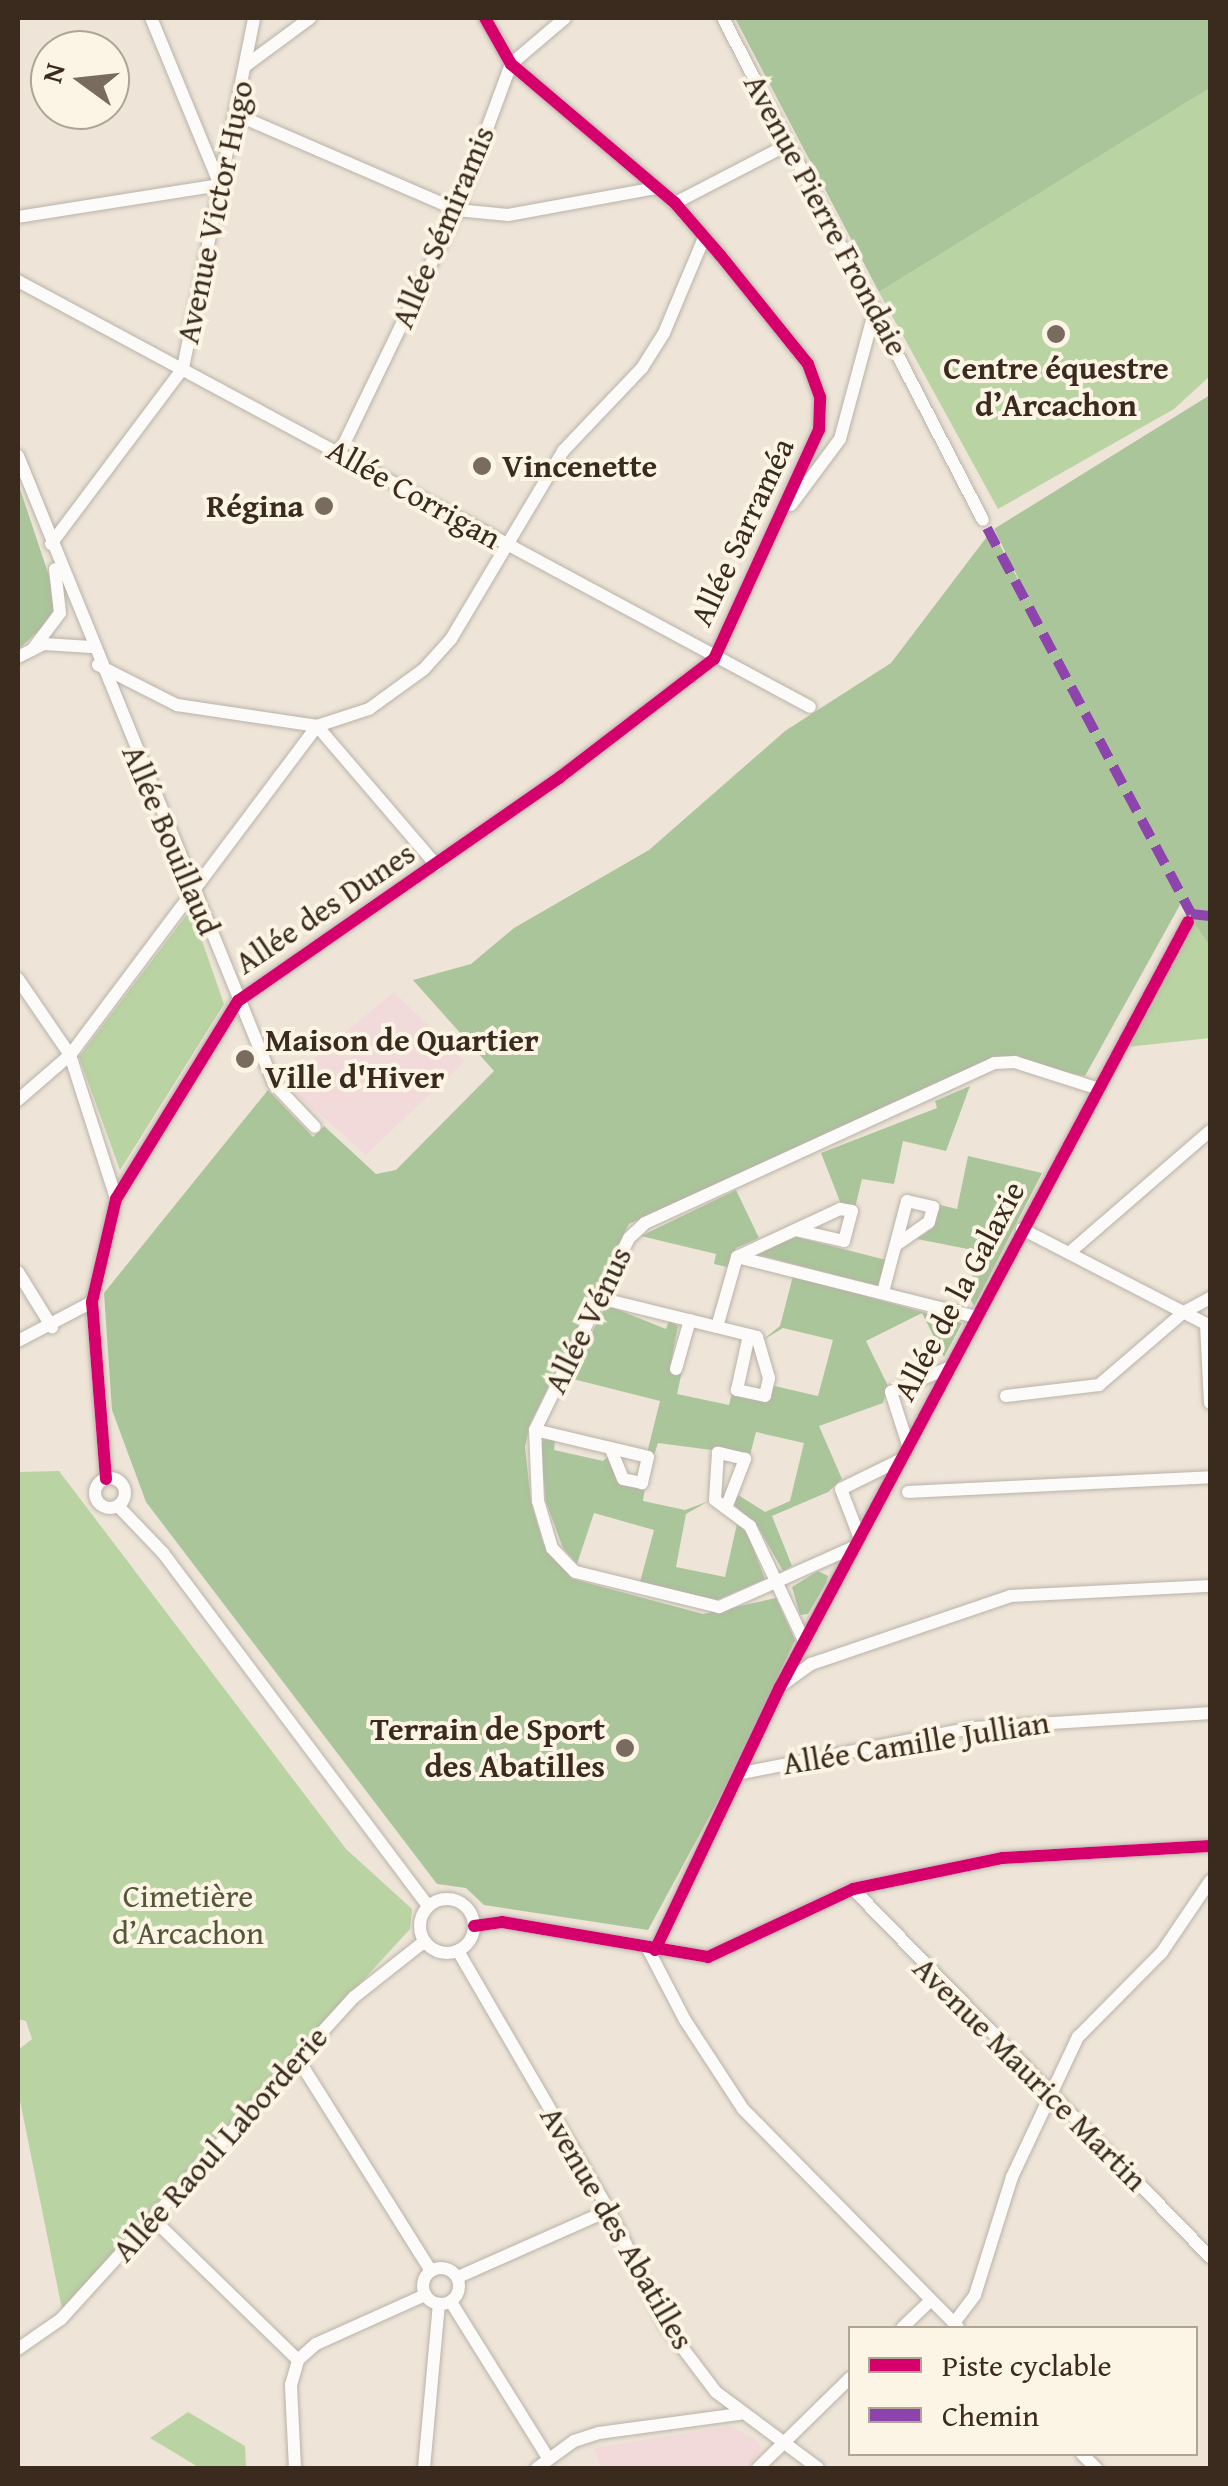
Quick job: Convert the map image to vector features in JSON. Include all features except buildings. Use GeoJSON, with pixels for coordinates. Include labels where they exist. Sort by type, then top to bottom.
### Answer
{"type":"FeatureCollection","features":[{"type":"Feature","properties":{"kind":"street"},"geometry":{"type":"LineString","coordinates":[[18,218],[220,185],[151,18]]}},
{"type":"Feature","properties":{"kind":"street","name":"Avenue Victor Hugo"},"geometry":{"type":"LineString","coordinates":[[52,538],[183,368],[254,18]]}},
{"type":"Feature","properties":{"kind":"street"},"geometry":{"type":"LineString","coordinates":[[245,66],[310,18]]}},
{"type":"Feature","properties":{"kind":"street"},"geometry":{"type":"LineString","coordinates":[[486,18],[511,64]]}},
{"type":"Feature","properties":{"kind":"street","name":"Allée Sémiramis"},"geometry":{"type":"LineString","coordinates":[[340,452],[457,210],[511,64],[565,18]]}},
{"type":"Feature","properties":{"kind":"street","name":"Avenue Pierre Frondaie"},"geometry":{"type":"LineString","coordinates":[[722,18],[984,520]]}},
{"type":"Feature","properties":{"kind":"street","name":"Allée Sarraméa"},"geometry":{"type":"LineString","coordinates":[[511,64],[676,203],[816,383],[819,430],[714,658]]}},
{"type":"Feature","properties":{"kind":"street"},"geometry":{"type":"LineString","coordinates":[[235,114],[457,210],[508,215],[656,188]]}},
{"type":"Feature","properties":{"kind":"street"},"geometry":{"type":"LineString","coordinates":[[676,203],[787,144]]}},
{"type":"Feature","properties":{"kind":"street"},"geometry":{"type":"LineString","coordinates":[[98,665],[177,705],[317,726],[370,709],[424,669],[450,640],[563,451],[642,368],[664,333],[704,238]]}},
{"type":"Feature","properties":{"kind":"street","name":"Allée Corrigan"},"geometry":{"type":"LineString","coordinates":[[18,281],[810,707]]}},
{"type":"Feature","properties":{"kind":"street"},"geometry":{"type":"LineString","coordinates":[[783,512],[810,486],[840,438],[876,309]]}},
{"type":"Feature","properties":{"kind":"street"},"geometry":{"type":"LineString","coordinates":[[18,456],[52,538],[60,613]]}},
{"type":"Feature","properties":{"kind":"street","name":"Allée Bouillaud"},"geometry":{"type":"LineString","coordinates":[[52,538],[98,665],[274,1084],[315,1127]]}},
{"type":"Feature","properties":{"kind":"street"},"geometry":{"type":"LineString","coordinates":[[32,650],[67,608],[80,616]]}},
{"type":"Feature","properties":{"kind":"street"},"geometry":{"type":"LineString","coordinates":[[18,657],[44,644],[91,647]]}},
{"type":"Feature","properties":{"kind":"street","name":"Allée des Dunes"},"geometry":{"type":"LineString","coordinates":[[106,1478],[92,1302],[116,1199],[238,1001],[436,865],[714,658]]}},
{"type":"Feature","properties":{"kind":"street"},"geometry":{"type":"LineString","coordinates":[[317,726],[436,865]]}},
{"type":"Feature","properties":{"kind":"street"},"geometry":{"type":"LineString","coordinates":[[18,1100],[70,1055],[317,726]]}},
{"type":"Feature","properties":{"kind":"street","name":"Allée de la Galaxie"},"geometry":{"type":"LineString","coordinates":[[652,1949],[742,1773],[780,1686],[1188,922]]}},
{"type":"Feature","properties":{"kind":"street"},"geometry":{"type":"LineString","coordinates":[[18,980],[70,1055],[116,1199]]}},
{"type":"Feature","properties":{"kind":"street","name":"Allée Vénus"},"geometry":{"type":"LineString","coordinates":[[777,1582],[705,1606],[576,1572],[552,1548],[538,1501],[535,1430],[632,1232],[994,1063],[1015,1062],[1099,1089]]}},
{"type":"Feature","properties":{"kind":"street"},"geometry":{"type":"LineString","coordinates":[[1069,1254],[1210,1131]]}},
{"type":"Feature","properties":{"kind":"street"},"geometry":{"type":"LineString","coordinates":[[1022,1229],[1206,1324],[1210,1403]]}},
{"type":"Feature","properties":{"kind":"street"},"geometry":{"type":"LineString","coordinates":[[717,1327],[737,1257],[796,1230]]}},
{"type":"Feature","properties":{"kind":"street"},"geometry":{"type":"LineString","coordinates":[[883,1292],[896,1244]]}},
{"type":"Feature","properties":{"kind":"street"},"geometry":{"type":"LineString","coordinates":[[737,1257],[976,1317]]}},
{"type":"Feature","properties":{"kind":"street"},"geometry":{"type":"LineString","coordinates":[[18,1272],[52,1328]]}},
{"type":"Feature","properties":{"kind":"street"},"geometry":{"type":"LineString","coordinates":[[598,1298],[749,1335]]}},
{"type":"Feature","properties":{"kind":"street"},"geometry":{"type":"LineString","coordinates":[[1006,1396],[1099,1386],[1184,1312],[1210,1298]]}},
{"type":"Feature","properties":{"kind":"street"},"geometry":{"type":"LineString","coordinates":[[18,1341],[52,1328],[92,1302]]}},
{"type":"Feature","properties":{"kind":"street"},"geometry":{"type":"LineString","coordinates":[[676,1369],[690,1320]]}},
{"type":"Feature","properties":{"kind":"street","name":"Allée de la Galaxie"},"geometry":{"type":"LineString","coordinates":[[908,1444],[891,1392],[948,1368]]}},
{"type":"Feature","properties":{"kind":"street"},"geometry":{"type":"LineString","coordinates":[[535,1430],[611,1449]]}},
{"type":"Feature","properties":{"kind":"street"},"geometry":{"type":"LineString","coordinates":[[777,1582],[856,1541],[841,1489],[900,1460]]}},
{"type":"Feature","properties":{"kind":"street"},"geometry":{"type":"LineString","coordinates":[[908,1492],[1210,1477]]}},
{"type":"Feature","properties":{"kind":"street"},"geometry":{"type":"LineString","coordinates":[[106,1478],[123,1487],[118,1506],[107,1508],[95,1496],[106,1478]]}},
{"type":"Feature","properties":{"kind":"street"},"geometry":{"type":"LineString","coordinates":[[118,1506],[177,1572],[428,1906]]}},
{"type":"Feature","properties":{"kind":"street"},"geometry":{"type":"LineString","coordinates":[[726,1508],[750,1526],[804,1641]]}},
{"type":"Feature","properties":{"kind":"street"},"geometry":{"type":"LineString","coordinates":[[780,1686],[811,1664],[1012,1596],[1210,1586]]}},
{"type":"Feature","properties":{"kind":"street","name":"Allée Camille Jullian"},"geometry":{"type":"LineString","coordinates":[[742,1773],[972,1728],[1210,1714]]}},
{"type":"Feature","properties":{"kind":"street"},"geometry":{"type":"LineString","coordinates":[[428,1906],[420,1927],[425,1942],[436,1951],[458,1950],[474,1926],[502,1922],[708,1957],[854,1888],[1003,1858],[1210,1846]]}},
{"type":"Feature","properties":{"kind":"street"},"geometry":{"type":"LineString","coordinates":[[652,1949],[743,2109],[957,2326],[974,2295],[1012,2177],[1078,2037],[1162,1952],[1210,1881]]}},
{"type":"Feature","properties":{"kind":"street","name":"Avenue Maurice Martin"},"geometry":{"type":"LineString","coordinates":[[854,1888],[1210,2256]]}},
{"type":"Feature","properties":{"kind":"street"},"geometry":{"type":"LineString","coordinates":[[428,1906],[458,1900],[474,1926]]}},
{"type":"Feature","properties":{"kind":"street","name":"Allée Raoul Laborderie"},"geometry":{"type":"LineString","coordinates":[[18,2349],[60,2319],[354,1997],[425,1942]]}},
{"type":"Feature","properties":{"kind":"street","name":"Avenue des Abatilles"},"geometry":{"type":"LineString","coordinates":[[458,1950],[608,2210],[666,2326],[740,2414],[818,2468]]}},
{"type":"Feature","properties":{"kind":"street"},"geometry":{"type":"LineString","coordinates":[[298,2059],[431,2271],[425,2295]]}},
{"type":"Feature","properties":{"kind":"street"},"geometry":{"type":"LineString","coordinates":[[424,2468],[445,2303],[458,2278],[608,2210]]}},
{"type":"Feature","properties":{"kind":"street"},"geometry":{"type":"LineString","coordinates":[[153,2219],[298,2360]]}},
{"type":"Feature","properties":{"kind":"street"},"geometry":{"type":"LineString","coordinates":[[431,2271],[449,2269],[458,2278]]}},
{"type":"Feature","properties":{"kind":"street"},"geometry":{"type":"LineString","coordinates":[[296,2468],[291,2385],[298,2360],[316,2344],[425,2295],[445,2303],[547,2456]]}},
{"type":"Feature","properties":{"kind":"street"},"geometry":{"type":"LineString","coordinates":[[904,2326],[931,2300]]}},
{"type":"Feature","properties":{"kind":"street"},"geometry":{"type":"LineString","coordinates":[[758,2468],[779,2443],[848,2380]]}},
{"type":"Feature","properties":{"kind":"street"},"geometry":{"type":"LineString","coordinates":[[536,2468],[547,2456],[599,2433],[740,2414]]}},
{"type":"Feature","properties":{"kind":"shaded area"},"geometry":{"type":"Polygon","coordinates":[[[394,992],[465,1061],[366,1155],[284,1083],[394,992]]]}},
{"type":"Feature","properties":{"kind":"shaded area"},"geometry":{"type":"Polygon","coordinates":[[[731,2426],[758,2441],[761,2449],[747,2468],[601,2468],[594,2448],[731,2426]]]}},
{"type":"Feature","properties":{"kind":"green space"},"geometry":{"type":"Polygon","coordinates":[[[735,18],[1210,18],[1210,88],[879,292],[735,18]]]}},
{"type":"Feature","properties":{"kind":"green space","name":"Centre équestre d’Arcachon"},"geometry":{"type":"Polygon","coordinates":[[[1210,88],[1210,376],[1174,409],[998,509],[879,292],[1210,88]]]}},
{"type":"Feature","properties":{"kind":"green space"},"geometry":{"type":"Polygon","coordinates":[[[1210,395],[1210,946],[1181,903],[1085,1076],[994,1058],[629,1224],[530,1424],[525,1447],[531,1502],[543,1543],[573,1579],[703,1614],[776,1598],[795,1640],[741,1758],[648,1930],[484,1905],[466,1888],[437,1884],[146,1502],[112,1410],[104,1293],[268,1090],[313,1137],[324,1126],[376,1174],[396,1170],[494,1071],[413,980],[471,964],[514,928],[649,850],[785,731],[891,663],[992,530],[1032,606],[994,529],[1210,395]]]}},
{"type":"Feature","properties":{"kind":"green space"},"geometry":{"type":"Polygon","coordinates":[[[18,483],[56,597],[51,619],[18,650],[18,483]]]}},
{"type":"Feature","properties":{"kind":"green space"},"geometry":{"type":"Polygon","coordinates":[[[191,909],[224,1004],[120,1170],[79,1057],[191,909]]]}},
{"type":"Feature","properties":{"kind":"green space"},"geometry":{"type":"Polygon","coordinates":[[[1194,918],[1210,927],[1210,1038],[1127,1047],[1194,918]]]}},
{"type":"Feature","properties":{"kind":"green space"},"geometry":{"type":"Polygon","coordinates":[[[970,1086],[946,1151],[903,1141],[894,1184],[862,1179],[855,1208],[841,1204],[821,1153],[937,1108],[935,1101],[970,1086]]]}},
{"type":"Feature","properties":{"kind":"green space"},"geometry":{"type":"Polygon","coordinates":[[[968,1156],[1042,1173],[974,1306],[968,1295],[978,1251],[917,1239],[933,1228],[940,1205],[957,1209],[968,1156]]]}},
{"type":"Feature","properties":{"kind":"green space"},"geometry":{"type":"Polygon","coordinates":[[[736,1190],[759,1238],[736,1248],[727,1267],[714,1264],[716,1254],[641,1236],[736,1190]]]}},
{"type":"Feature","properties":{"kind":"green space"},"geometry":{"type":"Polygon","coordinates":[[[796,1237],[886,1260],[878,1286],[755,1254],[796,1237]]]}},
{"type":"Feature","properties":{"kind":"green space"},"geometry":{"type":"Polygon","coordinates":[[[793,1276],[962,1323],[944,1357],[922,1313],[866,1341],[888,1386],[883,1403],[819,1426],[842,1479],[828,1492],[772,1516],[792,1566],[783,1571],[758,1527],[731,1502],[735,1493],[765,1512],[790,1501],[804,1443],[756,1432],[750,1455],[658,1443],[654,1455],[647,1453],[660,1401],[569,1378],[606,1305],[666,1329],[669,1321],[678,1326],[670,1368],[682,1371],[677,1394],[729,1405],[732,1393],[766,1400],[770,1385],[818,1396],[833,1340],[783,1328],[760,1342],[780,1326],[793,1276]]]}},
{"type":"Feature","properties":{"kind":"green space"},"geometry":{"type":"Polygon","coordinates":[[[546,1439],[555,1441],[554,1450],[603,1461],[610,1455],[619,1483],[645,1487],[643,1501],[685,1510],[709,1501],[686,1514],[676,1567],[725,1577],[737,1524],[747,1532],[765,1579],[717,1600],[640,1582],[654,1530],[594,1513],[577,1564],[563,1548],[546,1502],[540,1443],[546,1439]]]}},
{"type":"Feature","properties":{"kind":"green space","name":"Cimetière d’Arcachon"},"geometry":{"type":"Polygon","coordinates":[[[59,1471],[346,1849],[412,1909],[410,1929],[62,2309],[18,2091],[18,2050],[32,2039],[26,2021],[18,2019],[18,1472],[59,1471]]]}},
{"type":"Feature","properties":{"kind":"green space"},"geometry":{"type":"Polygon","coordinates":[[[818,1571],[828,1576],[826,1583],[808,1614],[800,1615],[792,1587],[818,1571]]]}},
{"type":"Feature","properties":{"kind":"green space"},"geometry":{"type":"Polygon","coordinates":[[[188,2412],[245,2446],[246,2468],[200,2468],[150,2438],[188,2412]]]}},
{"type":"Feature","properties":{"kind":"marked path"},"geometry":{"type":"LineString","coordinates":[[987,528],[1191,914],[1210,916]]}},
{"type":"Feature","properties":{"kind":"cycle path"},"geometry":{"type":"LineString","coordinates":[[106,1479],[92,1302],[116,1199],[238,1001],[560,777],[714,659],[819,430],[820,397],[808,364],[720,255],[675,203],[511,64],[485,18]]}},
{"type":"Feature","properties":{"kind":"cycle path"},"geometry":{"type":"LineString","coordinates":[[655,1950],[780,1687],[1188,922]]}},
{"type":"Feature","properties":{"kind":"cycle path"},"geometry":{"type":"LineString","coordinates":[[474,1926],[502,1922],[708,1957],[853,1889],[1003,1858],[1210,1846]]}},
{"type":"Feature","properties":{"kind":"place","name":"Centre équestre d’Arcachon"},"geometry":{"type":"Point","coordinates":[1056,334]}},
{"type":"Feature","properties":{"kind":"place","name":"Vincenette"},"geometry":{"type":"Point","coordinates":[482,466]}},
{"type":"Feature","properties":{"kind":"place","name":"Régina"},"geometry":{"type":"Point","coordinates":[324,506]}},
{"type":"Feature","properties":{"kind":"place","name":"Maison de Quartier Ville d'Hiver"},"geometry":{"type":"Point","coordinates":[245,1059]}},
{"type":"Feature","properties":{"kind":"place","name":"Terrain de Sport des Abatilles"},"geometry":{"type":"Point","coordinates":[625,1748]}}]}
